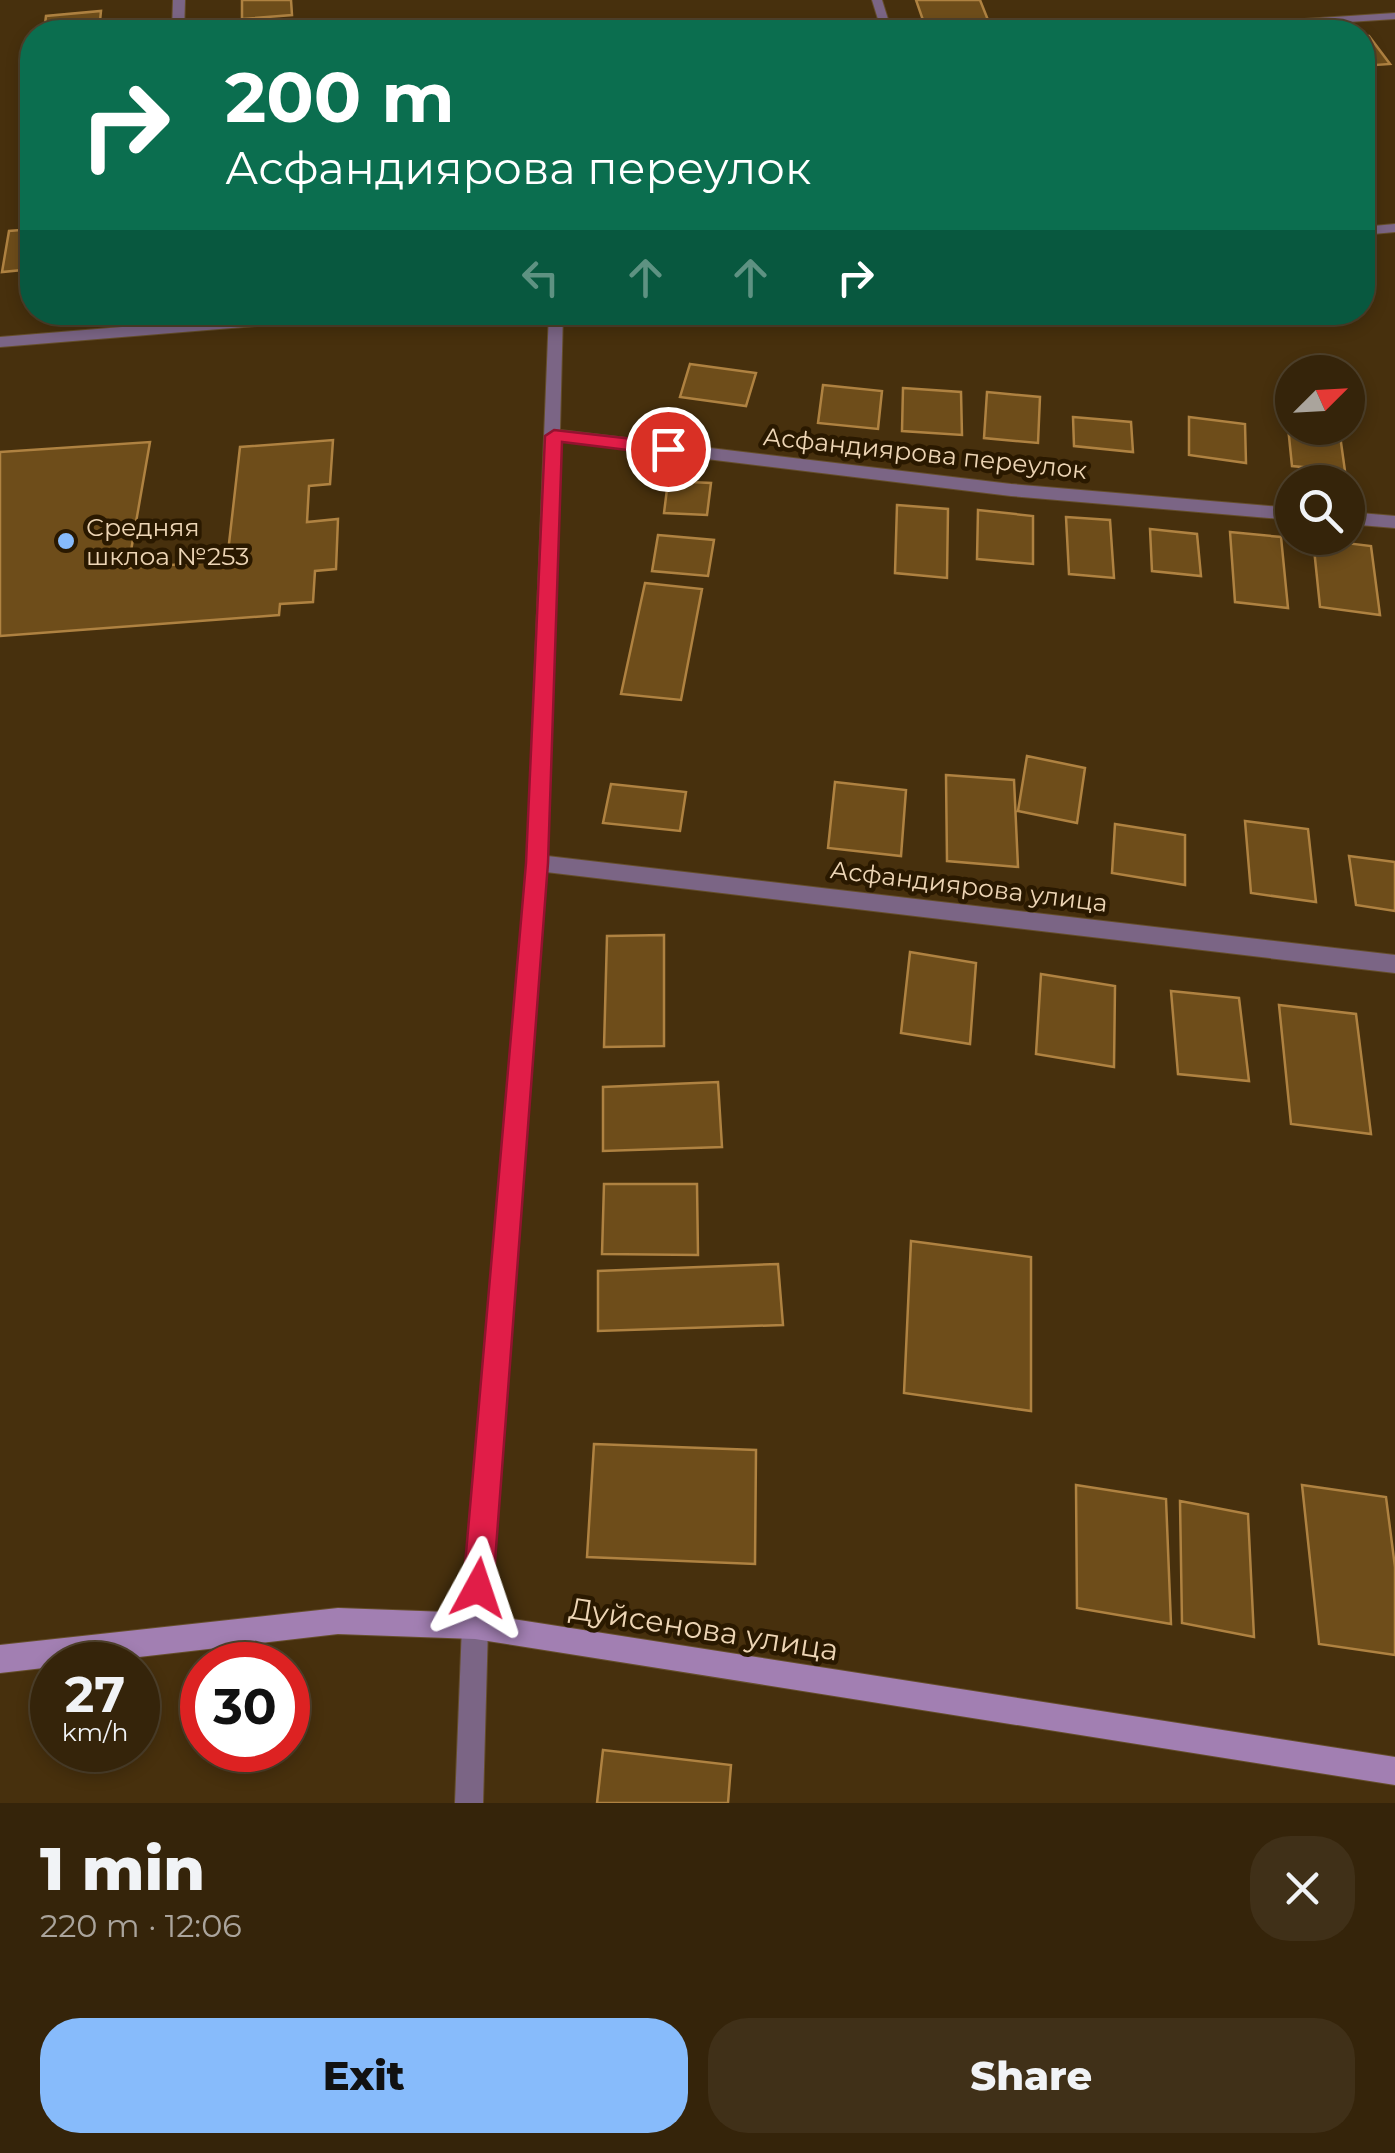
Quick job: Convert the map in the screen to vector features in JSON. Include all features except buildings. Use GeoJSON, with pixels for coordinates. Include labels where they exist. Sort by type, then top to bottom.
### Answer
{"type":"FeatureCollection","features":[{"type":"Feature","properties":{"kind":"street"},"geometry":{"type":"LineString","coordinates":[[0,342],[129,325]]}},
{"type":"Feature","properties":{"kind":"street"},"geometry":{"type":"LineString","coordinates":[[468,1803],[475,1626],[537,863],[556,325]]}},
{"type":"Feature","properties":{"kind":"street","name":"Асфандиярова переулок"},"geometry":{"type":"LineString","coordinates":[[554,436],[1011,490],[1275,513]]}},
{"type":"Feature","properties":{"kind":"street"},"geometry":{"type":"LineString","coordinates":[[1365,519],[1395,522]]}},
{"type":"Feature","properties":{"kind":"street","name":"Асфандиярова улица"},"geometry":{"type":"LineString","coordinates":[[537,863],[1395,964]]}},
{"type":"Feature","properties":{"kind":"street","name":"Дуйсенова улица"},"geometry":{"type":"LineString","coordinates":[[0,1659],[338,1621],[475,1626],[1395,1771]]}},
{"type":"Feature","properties":{"kind":"lane"},"geometry":{"type":"LineString","coordinates":[[1335,20],[1395,16]]}},
{"type":"Feature","properties":{"kind":"place","name":"Средняя шклоа №253"},"geometry":{"type":"Point","coordinates":[66,541]}},
{"type":"Feature","properties":{"kind":"route"},"geometry":{"type":"LineString","coordinates":[[478,1588],[537,863],[554,436],[668,449]]}}]}
